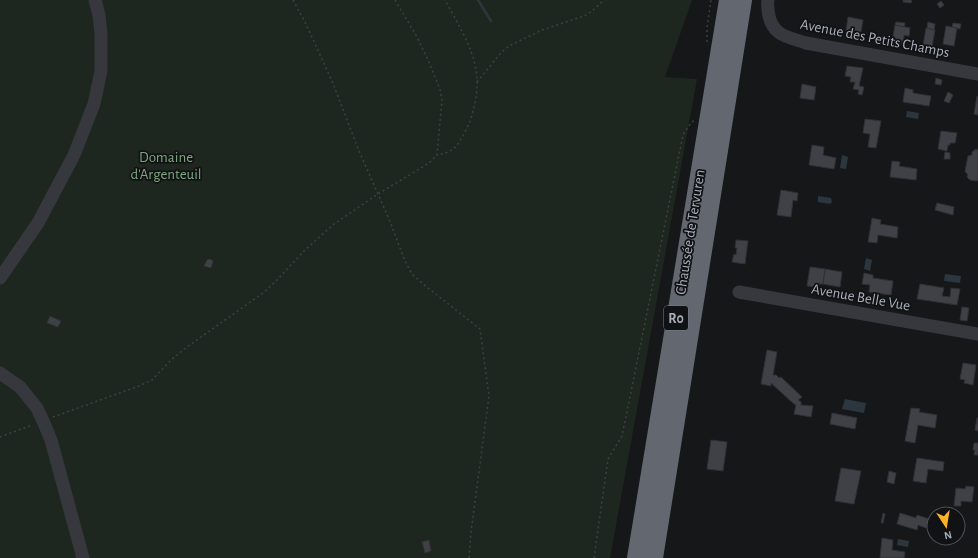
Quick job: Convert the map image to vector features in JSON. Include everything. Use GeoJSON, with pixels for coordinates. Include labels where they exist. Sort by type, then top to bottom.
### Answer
{"type":"FeatureCollection","features":[{"type":"Feature","properties":{"kind":"highway","name":"Chaussée de Tervuren"},"geometry":{"type":"LineString","coordinates":[[636,558],[728,0]]}},
{"type":"Feature","properties":{"kind":"highway","name":"R0"},"geometry":{"type":"LineString","coordinates":[[738,34],[743,0]]}},
{"type":"Feature","properties":{"kind":"highway"},"geometry":{"type":"LineString","coordinates":[[738,34],[751,15],[754,0]]}},
{"type":"Feature","properties":{"kind":"highway","name":"Chaussée de Tervuren"},"geometry":{"type":"LineString","coordinates":[[654,558],[738,34]]}},
{"type":"Feature","properties":{"kind":"street"},"geometry":{"type":"LineString","coordinates":[[0,278],[41,216],[74,155],[94,104],[101,71],[101,34],[99,15],[95,0]]}},
{"type":"Feature","properties":{"kind":"street","name":"Avenue des Petits Champs"},"geometry":{"type":"LineString","coordinates":[[768,0],[767,5],[770,20],[774,29],[782,35],[806,43],[978,74]]}},
{"type":"Feature","properties":{"kind":"street","name":"Avenue Belle Vue"},"geometry":{"type":"LineString","coordinates":[[740,292],[978,334]]}},
{"type":"Feature","properties":{"kind":"street"},"geometry":{"type":"LineString","coordinates":[[0,373],[20,387],[37,408],[43,421],[51,440],[83,558]]}},
{"type":"Feature","properties":{"kind":"path"},"geometry":{"type":"LineString","coordinates":[[293,0],[305,22],[332,81],[359,151],[412,274],[480,329],[489,396],[471,532],[469,558]]}},
{"type":"Feature","properties":{"kind":"path"},"geometry":{"type":"LineString","coordinates":[[0,436],[152,380],[171,360],[187,347],[263,293],[305,250],[334,224],[429,162],[437,154],[442,100],[440,89],[417,37],[395,0]]}},
{"type":"Feature","properties":{"kind":"path"},"geometry":{"type":"LineString","coordinates":[[437,154],[444,154],[455,149],[471,121],[477,94],[477,72],[474,61],[469,47],[445,0]]}},
{"type":"Feature","properties":{"kind":"path"},"geometry":{"type":"LineString","coordinates":[[477,82],[505,49],[511,45],[542,30],[584,16],[604,0]]}},
{"type":"Feature","properties":{"kind":"path"},"geometry":{"type":"LineString","coordinates":[[707,42],[707,28],[711,0]]}},
{"type":"Feature","properties":{"kind":"path"},"geometry":{"type":"LineString","coordinates":[[594,558],[608,459],[622,436],[683,135],[698,115]]}},
{"type":"Feature","properties":{"kind":"green space","name":"Domaine d'Argenteuil"},"geometry":{"type":"Polygon","coordinates":[[[0,0],[692,0],[665,77],[697,79],[610,558],[0,558],[0,0]]]}},
{"type":"Feature","properties":{"kind":"shaded area"},"geometry":{"type":"Polygon","coordinates":[[[907,111],[919,113],[918,119],[906,117],[907,111]]]}},
{"type":"Feature","properties":{"kind":"shaded area"},"geometry":{"type":"Polygon","coordinates":[[[842,155],[848,157],[846,169],[840,168],[842,155]]]}},
{"type":"Feature","properties":{"kind":"shaded area"},"geometry":{"type":"Polygon","coordinates":[[[818,196],[831,198],[832,202],[830,204],[818,202],[818,196]]]}},
{"type":"Feature","properties":{"kind":"shaded area"},"geometry":{"type":"Polygon","coordinates":[[[866,258],[872,260],[870,271],[864,269],[866,258]]]}},
{"type":"Feature","properties":{"kind":"shaded area"},"geometry":{"type":"Polygon","coordinates":[[[945,274],[961,276],[960,283],[944,281],[945,274]]]}},
{"type":"Feature","properties":{"kind":"shaded area"},"geometry":{"type":"Polygon","coordinates":[[[845,399],[866,403],[864,413],[842,409],[845,399]]]}},
{"type":"Feature","properties":{"kind":"shaded area"},"geometry":{"type":"Polygon","coordinates":[[[898,539],[909,541],[908,547],[897,545],[898,539]]]}},
{"type":"Feature","properties":{"kind":"building"},"geometry":{"type":"Polygon","coordinates":[[[903,0],[912,0],[911,3],[903,2],[903,0]]]}},
{"type":"Feature","properties":{"kind":"building"},"geometry":{"type":"Polygon","coordinates":[[[941,1],[944,5],[940,8],[937,4],[941,1]]]}},
{"type":"Feature","properties":{"kind":"building"},"geometry":{"type":"Polygon","coordinates":[[[848,17],[863,20],[861,32],[853,30],[853,32],[846,31],[848,17]]]}},
{"type":"Feature","properties":{"kind":"building"},"geometry":{"type":"Polygon","coordinates":[[[896,22],[905,23],[904,27],[895,25],[896,22]]]}},
{"type":"Feature","properties":{"kind":"building"},"geometry":{"type":"Polygon","coordinates":[[[928,22],[935,24],[934,30],[927,28],[928,22]]]}},
{"type":"Feature","properties":{"kind":"building"},"geometry":{"type":"Polygon","coordinates":[[[953,23],[961,24],[960,29],[952,27],[953,23]]]}},
{"type":"Feature","properties":{"kind":"building"},"geometry":{"type":"Polygon","coordinates":[[[895,25],[910,28],[909,36],[904,35],[903,44],[892,42],[895,25]]]}},
{"type":"Feature","properties":{"kind":"building"},"geometry":{"type":"Polygon","coordinates":[[[946,26],[957,28],[954,46],[943,44],[946,26]]]}},
{"type":"Feature","properties":{"kind":"building"},"geometry":{"type":"Polygon","coordinates":[[[926,28],[935,30],[932,47],[923,46],[926,28]]]}},
{"type":"Feature","properties":{"kind":"building"},"geometry":{"type":"Polygon","coordinates":[[[847,66],[863,68],[859,86],[864,87],[862,95],[858,94],[859,90],[853,89],[855,82],[850,82],[851,77],[845,76],[847,66]]]}},
{"type":"Feature","properties":{"kind":"building"},"geometry":{"type":"Polygon","coordinates":[[[936,78],[942,80],[941,85],[935,84],[936,78]]]}},
{"type":"Feature","properties":{"kind":"building"},"geometry":{"type":"Polygon","coordinates":[[[802,84],[816,87],[814,100],[800,98],[802,84]]]}},
{"type":"Feature","properties":{"kind":"building"},"geometry":{"type":"Polygon","coordinates":[[[905,88],[913,90],[913,93],[931,96],[929,106],[903,102],[905,88]]]}},
{"type":"Feature","properties":{"kind":"building"},"geometry":{"type":"Polygon","coordinates":[[[948,92],[953,95],[949,103],[944,101],[948,92]]]}},
{"type":"Feature","properties":{"kind":"building"},"geometry":{"type":"Polygon","coordinates":[[[977,96],[978,97],[978,115],[974,114],[977,96]]]}},
{"type":"Feature","properties":{"kind":"building"},"geometry":{"type":"Polygon","coordinates":[[[865,119],[881,121],[876,148],[868,147],[870,134],[863,133],[865,119]]]}},
{"type":"Feature","properties":{"kind":"building"},"geometry":{"type":"Polygon","coordinates":[[[941,131],[957,133],[955,143],[950,143],[950,145],[948,145],[947,151],[938,149],[941,131]]]}},
{"type":"Feature","properties":{"kind":"building"},"geometry":{"type":"Polygon","coordinates":[[[812,145],[824,147],[823,155],[836,158],[834,169],[809,165],[812,145]]]}},
{"type":"Feature","properties":{"kind":"building"},"geometry":{"type":"Polygon","coordinates":[[[976,149],[978,150],[977,181],[970,180],[965,171],[968,156],[972,155],[972,152],[976,149]]]}},
{"type":"Feature","properties":{"kind":"building"},"geometry":{"type":"Polygon","coordinates":[[[945,152],[950,153],[950,159],[944,159],[945,152]]]}},
{"type":"Feature","properties":{"kind":"building"},"geometry":{"type":"Polygon","coordinates":[[[892,161],[900,162],[899,166],[917,169],[916,180],[890,177],[892,161]]]}},
{"type":"Feature","properties":{"kind":"building"},"geometry":{"type":"Polygon","coordinates":[[[781,190],[798,193],[797,201],[793,200],[791,217],[777,215],[781,190]]]}},
{"type":"Feature","properties":{"kind":"building"},"geometry":{"type":"Polygon","coordinates":[[[937,203],[954,207],[953,215],[935,210],[937,203]]]}},
{"type":"Feature","properties":{"kind":"building"},"geometry":{"type":"Polygon","coordinates":[[[872,218],[881,220],[880,224],[898,227],[897,238],[878,235],[877,243],[868,242],[872,218]]]}},
{"type":"Feature","properties":{"kind":"building"},"geometry":{"type":"Polygon","coordinates":[[[736,240],[748,241],[745,264],[732,262],[734,254],[736,255],[736,240]]]}},
{"type":"Feature","properties":{"kind":"building"},"geometry":{"type":"Polygon","coordinates":[[[209,259],[213,262],[211,268],[204,266],[209,259]]]}},
{"type":"Feature","properties":{"kind":"building"},"geometry":{"type":"Polygon","coordinates":[[[810,267],[825,269],[823,284],[818,284],[817,287],[807,286],[810,267]]]}},
{"type":"Feature","properties":{"kind":"building"},"geometry":{"type":"Polygon","coordinates":[[[825,269],[842,272],[840,287],[823,284],[825,269]]]}},
{"type":"Feature","properties":{"kind":"building"},"geometry":{"type":"Polygon","coordinates":[[[864,273],[873,275],[873,278],[893,281],[891,295],[869,292],[870,285],[862,284],[864,273]]]}},
{"type":"Feature","properties":{"kind":"building"},"geometry":{"type":"Polygon","coordinates":[[[920,284],[944,288],[942,296],[950,297],[951,288],[960,289],[957,305],[917,299],[920,284]]]}},
{"type":"Feature","properties":{"kind":"building"},"geometry":{"type":"Polygon","coordinates":[[[962,307],[969,308],[967,321],[960,320],[962,307]]]}},
{"type":"Feature","properties":{"kind":"building"},"geometry":{"type":"Polygon","coordinates":[[[50,316],[61,321],[58,327],[47,323],[50,316]]]}},
{"type":"Feature","properties":{"kind":"building"},"geometry":{"type":"Polygon","coordinates":[[[767,350],[777,352],[773,375],[776,375],[779,378],[781,377],[802,397],[798,400],[801,402],[801,405],[813,406],[811,417],[794,414],[795,404],[771,383],[771,386],[761,384],[767,350]]]}},
{"type":"Feature","properties":{"kind":"building"},"geometry":{"type":"Polygon","coordinates":[[[963,363],[976,365],[973,385],[964,383],[965,380],[960,379],[963,363]]]}},
{"type":"Feature","properties":{"kind":"building"},"geometry":{"type":"Polygon","coordinates":[[[911,408],[920,409],[919,412],[937,415],[935,428],[918,425],[915,443],[905,441],[911,408]]]}},
{"type":"Feature","properties":{"kind":"building"},"geometry":{"type":"Polygon","coordinates":[[[832,413],[857,418],[855,429],[830,424],[832,413]]]}},
{"type":"Feature","properties":{"kind":"building"},"geometry":{"type":"Polygon","coordinates":[[[978,418],[978,431],[975,430],[978,418]]]}},
{"type":"Feature","properties":{"kind":"building"},"geometry":{"type":"Polygon","coordinates":[[[711,440],[727,442],[723,471],[707,469],[711,440]]]}},
{"type":"Feature","properties":{"kind":"building"},"geometry":{"type":"Polygon","coordinates":[[[974,443],[978,443],[978,455],[974,455],[974,443]]]}},
{"type":"Feature","properties":{"kind":"building"},"geometry":{"type":"Polygon","coordinates":[[[917,458],[944,462],[943,471],[928,469],[926,483],[913,481],[917,458]]]}},
{"type":"Feature","properties":{"kind":"building"},"geometry":{"type":"Polygon","coordinates":[[[841,468],[861,471],[854,504],[835,501],[841,468]]]}},
{"type":"Feature","properties":{"kind":"building"},"geometry":{"type":"Polygon","coordinates":[[[889,471],[896,473],[894,484],[887,482],[889,471]]]}},
{"type":"Feature","properties":{"kind":"building"},"geometry":{"type":"Polygon","coordinates":[[[966,486],[974,487],[972,502],[961,501],[961,506],[954,506],[956,488],[965,489],[966,486]]]}},
{"type":"Feature","properties":{"kind":"building"},"geometry":{"type":"Polygon","coordinates":[[[883,513],[885,514],[883,523],[881,523],[883,513]]]}},
{"type":"Feature","properties":{"kind":"building"},"geometry":{"type":"Polygon","coordinates":[[[900,513],[916,518],[917,515],[926,518],[926,528],[918,525],[917,530],[897,524],[900,513]]]}},
{"type":"Feature","properties":{"kind":"building"},"geometry":{"type":"Polygon","coordinates":[[[882,538],[893,540],[892,550],[905,552],[904,558],[880,558],[882,538]]]}},
{"type":"Feature","properties":{"kind":"building"},"geometry":{"type":"Polygon","coordinates":[[[429,540],[431,551],[425,553],[422,542],[429,540]]]}},
{"type":"Feature","properties":{"kind":"waterway"},"geometry":{"type":"LineString","coordinates":[[478,0],[491,21]]}}]}
